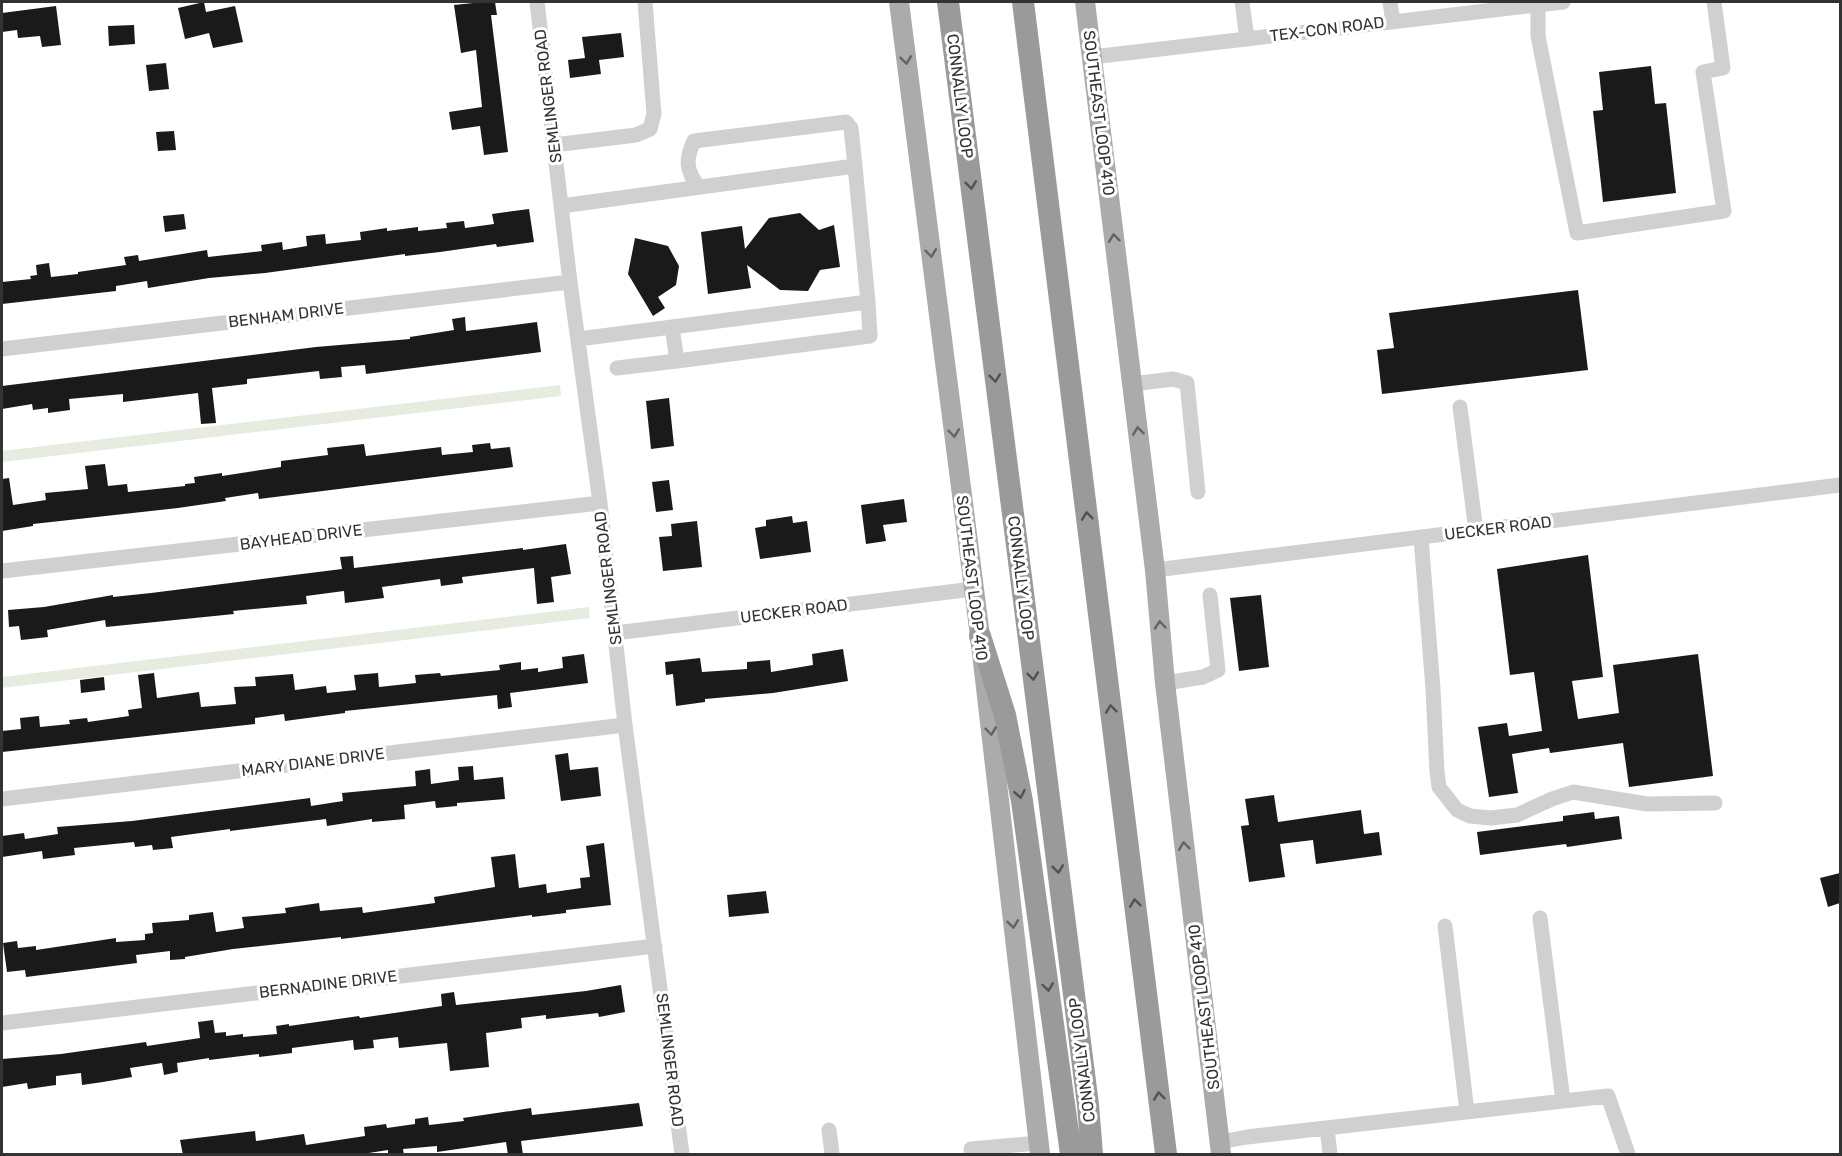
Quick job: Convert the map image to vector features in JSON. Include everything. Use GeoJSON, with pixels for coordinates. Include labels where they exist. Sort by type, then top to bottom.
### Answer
{"type":"FeatureCollection","features":[{"type":"Feature","properties":{"kind":"highway","name":"CONNALLY LOOP"},"geometry":{"type":"LineString","coordinates":[[948,2],[1088,1105],[1092,1155]]}},
{"type":"Feature","properties":{"kind":"highway"},"geometry":{"type":"LineString","coordinates":[[1023,2],[1166,1155]]}},
{"type":"Feature","properties":{"kind":"highway"},"geometry":{"type":"LineString","coordinates":[[980,636],[1005,715],[1022,801],[1071,1155]]}},
{"type":"Feature","properties":{"kind":"main road","name":"SOUTHEAST LOOP 410"},"geometry":{"type":"LineString","coordinates":[[899,2],[980,636],[1039,1149]]}},
{"type":"Feature","properties":{"kind":"main road","name":"SOUTHEAST LOOP 410"},"geometry":{"type":"LineString","coordinates":[[1085,2],[1155,570],[1165,683],[1220,1148]]}},
{"type":"Feature","properties":{"kind":"street","name":"SEMLINGER ROAD"},"geometry":{"type":"LineString","coordinates":[[537,2],[570,282],[600,503],[625,725],[682,1155]]}},
{"type":"Feature","properties":{"kind":"street"},"geometry":{"type":"LineString","coordinates":[[554,145],[636,135],[650,129],[654,114],[645,2]]}},
{"type":"Feature","properties":{"kind":"street"},"geometry":{"type":"LineString","coordinates":[[1242,2],[1247,39]]}},
{"type":"Feature","properties":{"kind":"street"},"geometry":{"type":"LineString","coordinates":[[1390,2],[1393,22]]}},
{"type":"Feature","properties":{"kind":"street","name":"TEX-CON ROAD"},"geometry":{"type":"LineString","coordinates":[[1092,57],[1393,22],[1460,8],[1563,2]]}},
{"type":"Feature","properties":{"kind":"street"},"geometry":{"type":"LineString","coordinates":[[1538,4],[1538,36],[1577,233],[1724,211],[1703,72],[1723,68],[1714,2]]}},
{"type":"Feature","properties":{"kind":"street"},"geometry":{"type":"LineString","coordinates":[[617,368],[870,336],[851,128],[846,122],[694,141],[687,156],[692,178],[699,187]]}},
{"type":"Feature","properties":{"kind":"street"},"geometry":{"type":"LineString","coordinates":[[561,206],[855,166]]}},
{"type":"Feature","properties":{"kind":"street","name":"BENHAM DRIVE"},"geometry":{"type":"LineString","coordinates":[[2,349],[570,282]]}},
{"type":"Feature","properties":{"kind":"street"},"geometry":{"type":"LineString","coordinates":[[578,339],[868,302]]}},
{"type":"Feature","properties":{"kind":"street"},"geometry":{"type":"LineString","coordinates":[[672,327],[677,361]]}},
{"type":"Feature","properties":{"kind":"street"},"geometry":{"type":"LineString","coordinates":[[1132,384],[1173,378],[1187,383],[1198,492]]}},
{"type":"Feature","properties":{"kind":"street"},"geometry":{"type":"LineString","coordinates":[[1460,407],[1476,531]]}},
{"type":"Feature","properties":{"kind":"street","name":"UECKER ROAD"},"geometry":{"type":"LineString","coordinates":[[1155,570],[1840,484]]}},
{"type":"Feature","properties":{"kind":"street","name":"BAYHEAD DRIVE"},"geometry":{"type":"LineString","coordinates":[[2,571],[600,503]]}},
{"type":"Feature","properties":{"kind":"street"},"geometry":{"type":"LineString","coordinates":[[1421,538],[1437,772],[1439,787],[1457,810],[1470,816],[1491,818],[1517,815],[1573,792],[1647,804],[1715,803]]}},
{"type":"Feature","properties":{"kind":"street","name":"UECKER ROAD"},"geometry":{"type":"LineString","coordinates":[[615,633],[973,589]]}},
{"type":"Feature","properties":{"kind":"street"},"geometry":{"type":"LineString","coordinates":[[1165,683],[1203,677],[1218,670],[1210,595]]}},
{"type":"Feature","properties":{"kind":"street","name":"MARY DIANE DRIVE"},"geometry":{"type":"LineString","coordinates":[[2,800],[625,725]]}},
{"type":"Feature","properties":{"kind":"street"},"geometry":{"type":"LineString","coordinates":[[1540,918],[1563,1101]]}},
{"type":"Feature","properties":{"kind":"street"},"geometry":{"type":"LineString","coordinates":[[1445,926],[1467,1112]]}},
{"type":"Feature","properties":{"kind":"street","name":"BERNADINE DRIVE"},"geometry":{"type":"LineString","coordinates":[[2,1023],[655,946]]}},
{"type":"Feature","properties":{"kind":"street"},"geometry":{"type":"LineString","coordinates":[[1220,1148],[1248,1137],[1608,1096],[1628,1155]]}},
{"type":"Feature","properties":{"kind":"street"},"geometry":{"type":"LineString","coordinates":[[1327,1128],[1330,1155]]}},
{"type":"Feature","properties":{"kind":"street"},"geometry":{"type":"LineString","coordinates":[[829,1130],[832,1155]]}},
{"type":"Feature","properties":{"kind":"street"},"geometry":{"type":"LineString","coordinates":[[970,1153],[1039,1149]]}},
{"type":"Feature","properties":{"kind":"shaded area"},"geometry":{"type":"Polygon","coordinates":[[[560,385],[561,396],[2,462],[2,451],[560,385]]]}},
{"type":"Feature","properties":{"kind":"shaded area"},"geometry":{"type":"Polygon","coordinates":[[[589,607],[590,618],[2,688],[2,677],[589,607]]]}},
{"type":"Feature","properties":{"kind":"building"},"geometry":{"type":"Polygon","coordinates":[[[204,2],[206,12],[235,6],[243,42],[213,48],[209,33],[185,39],[178,8],[204,2]]]}},
{"type":"Feature","properties":{"kind":"building"},"geometry":{"type":"Polygon","coordinates":[[[495,2],[497,15],[491,15],[508,152],[484,155],[480,126],[452,130],[449,112],[482,107],[476,50],[461,53],[454,5],[495,2]]]}},
{"type":"Feature","properties":{"kind":"building"},"geometry":{"type":"Polygon","coordinates":[[[56,6],[61,45],[42,47],[40,36],[18,38],[17,30],[2,32],[2,13],[56,6]]]}},
{"type":"Feature","properties":{"kind":"building"},"geometry":{"type":"Polygon","coordinates":[[[134,25],[135,44],[109,46],[108,26],[134,25]]]}},
{"type":"Feature","properties":{"kind":"building"},"geometry":{"type":"Polygon","coordinates":[[[621,33],[624,57],[599,60],[601,74],[570,78],[568,60],[585,58],[582,37],[621,33]]]}},
{"type":"Feature","properties":{"kind":"building"},"geometry":{"type":"Polygon","coordinates":[[[166,63],[169,89],[149,91],[146,65],[166,63]]]}},
{"type":"Feature","properties":{"kind":"building"},"geometry":{"type":"Polygon","coordinates":[[[1651,66],[1655,104],[1666,103],[1676,193],[1603,202],[1593,111],[1603,110],[1599,72],[1651,66]]]}},
{"type":"Feature","properties":{"kind":"building"},"geometry":{"type":"Polygon","coordinates":[[[174,131],[176,150],[158,151],[156,132],[174,131]]]}},
{"type":"Feature","properties":{"kind":"building"},"geometry":{"type":"Polygon","coordinates":[[[529,209],[534,242],[497,247],[496,244],[405,256],[405,254],[265,273],[209,278],[148,288],[147,281],[116,286],[116,291],[2,304],[2,282],[31,279],[30,276],[37,275],[36,265],[49,263],[51,277],[78,274],[78,272],[126,265],[124,257],[138,255],[139,261],[207,250],[208,257],[262,251],[261,245],[282,242],[283,250],[307,246],[306,236],[325,234],[326,244],[361,240],[360,232],[387,228],[387,231],[418,227],[418,231],[447,228],[446,223],[464,221],[465,228],[494,224],[492,214],[529,209]]]}},
{"type":"Feature","properties":{"kind":"building"},"geometry":{"type":"Polygon","coordinates":[[[800,213],[819,230],[834,225],[840,267],[820,270],[808,291],[780,290],[747,265],[751,288],[708,294],[701,232],[742,226],[745,249],[769,218],[800,213]]]}},
{"type":"Feature","properties":{"kind":"building"},"geometry":{"type":"Polygon","coordinates":[[[184,214],[186,229],[165,232],[163,216],[184,214]]]}},
{"type":"Feature","properties":{"kind":"building"},"geometry":{"type":"Polygon","coordinates":[[[635,238],[668,246],[679,266],[676,285],[658,297],[665,308],[653,316],[628,274],[635,238]]]}},
{"type":"Feature","properties":{"kind":"building"},"geometry":{"type":"Polygon","coordinates":[[[1578,290],[1588,370],[1382,394],[1377,350],[1394,348],[1389,313],[1578,290]]]}},
{"type":"Feature","properties":{"kind":"building"},"geometry":{"type":"Polygon","coordinates":[[[465,317],[466,331],[537,322],[541,352],[366,374],[365,365],[341,367],[342,377],[320,379],[319,371],[247,379],[247,384],[212,388],[216,423],[201,424],[198,393],[123,402],[123,394],[69,399],[70,410],[48,413],[48,408],[33,410],[32,404],[2,409],[2,386],[316,347],[410,339],[410,337],[454,330],[452,319],[465,317]]]}},
{"type":"Feature","properties":{"kind":"building"},"geometry":{"type":"Polygon","coordinates":[[[669,398],[674,446],[651,449],[646,401],[669,398]]]}},
{"type":"Feature","properties":{"kind":"building"},"geometry":{"type":"Polygon","coordinates":[[[490,443],[491,449],[510,447],[513,467],[259,499],[258,493],[225,498],[226,501],[33,524],[33,526],[2,531],[2,479],[9,478],[13,505],[46,500],[45,493],[88,489],[85,466],[105,464],[108,486],[127,484],[128,492],[185,486],[185,484],[195,483],[194,477],[222,473],[222,476],[281,467],[281,461],[328,455],[327,448],[364,444],[366,456],[441,447],[442,455],[473,452],[472,445],[490,443]]]}},
{"type":"Feature","properties":{"kind":"building"},"geometry":{"type":"Polygon","coordinates":[[[669,480],[673,510],[656,512],[652,482],[669,480]]]}},
{"type":"Feature","properties":{"kind":"building"},"geometry":{"type":"Polygon","coordinates":[[[904,499],[907,522],[883,525],[886,541],[866,544],[861,505],[904,499]]]}},
{"type":"Feature","properties":{"kind":"building"},"geometry":{"type":"Polygon","coordinates":[[[792,516],[793,523],[807,521],[811,552],[760,559],[755,528],[766,526],[766,520],[792,516]]]}},
{"type":"Feature","properties":{"kind":"building"},"geometry":{"type":"Polygon","coordinates":[[[697,521],[702,567],[663,571],[659,537],[672,536],[671,524],[697,521]]]}},
{"type":"Feature","properties":{"kind":"building"},"geometry":{"type":"Polygon","coordinates":[[[566,544],[571,574],[551,577],[554,602],[537,604],[534,568],[462,577],[463,583],[441,586],[440,579],[382,587],[384,598],[345,603],[344,591],[306,596],[307,604],[233,611],[234,614],[106,627],[105,620],[47,630],[48,637],[21,640],[19,626],[9,627],[8,610],[44,607],[113,595],[113,597],[151,593],[342,569],[340,557],[353,556],[354,568],[566,544]]]}},
{"type":"Feature","properties":{"kind":"building"},"geometry":{"type":"Polygon","coordinates":[[[1588,555],[1603,677],[1572,681],[1578,719],[1619,713],[1613,665],[1698,654],[1713,776],[1629,787],[1623,743],[1550,753],[1549,748],[1512,754],[1518,793],[1489,797],[1478,727],[1507,723],[1509,736],[1542,731],[1534,672],[1510,675],[1497,569],[1588,555]]]}},
{"type":"Feature","properties":{"kind":"building"},"geometry":{"type":"Polygon","coordinates":[[[1261,595],[1269,667],[1239,671],[1230,598],[1261,595]]]}},
{"type":"Feature","properties":{"kind":"building"},"geometry":{"type":"Polygon","coordinates":[[[843,649],[848,681],[773,693],[705,699],[705,702],[676,706],[673,674],[666,675],[665,662],[700,658],[702,672],[747,669],[747,662],[770,660],[771,672],[813,665],[812,654],[843,649]]]}},
{"type":"Feature","properties":{"kind":"building"},"geometry":{"type":"Polygon","coordinates":[[[584,654],[588,683],[510,693],[512,707],[498,709],[497,695],[345,711],[345,713],[285,721],[284,714],[255,718],[255,724],[2,752],[2,731],[21,729],[20,718],[39,716],[40,727],[70,724],[69,720],[87,718],[88,722],[129,716],[128,710],[142,708],[138,675],[154,673],[157,698],[199,692],[201,707],[236,704],[234,687],[256,686],[255,677],[293,674],[295,690],[326,686],[327,693],[356,690],[354,675],[378,673],[379,687],[416,683],[415,675],[440,673],[441,676],[500,670],[499,665],[521,662],[521,670],[538,668],[538,672],[563,668],[562,657],[584,654]]]}},
{"type":"Feature","properties":{"kind":"building"},"geometry":{"type":"Polygon","coordinates":[[[104,677],[105,690],[81,693],[80,680],[104,677]]]}},
{"type":"Feature","properties":{"kind":"building"},"geometry":{"type":"Polygon","coordinates":[[[568,753],[570,770],[598,767],[601,796],[561,801],[555,755],[568,753]]]}},
{"type":"Feature","properties":{"kind":"building"},"geometry":{"type":"Polygon","coordinates":[[[473,766],[474,780],[503,777],[505,799],[457,803],[457,806],[436,808],[435,801],[404,805],[405,819],[372,822],[372,819],[327,826],[326,819],[171,837],[173,848],[153,850],[152,845],[135,847],[134,842],[74,848],[75,855],[43,859],[42,851],[2,857],[2,836],[24,833],[25,839],[58,834],[57,827],[132,821],[310,798],[311,806],[343,801],[342,793],[416,786],[415,771],[430,769],[431,784],[459,780],[458,767],[473,766]]]}},
{"type":"Feature","properties":{"kind":"building"},"geometry":{"type":"Polygon","coordinates":[[[1274,795],[1278,822],[1361,810],[1364,834],[1379,832],[1382,855],[1316,864],[1313,840],[1280,844],[1285,877],[1249,882],[1241,826],[1249,825],[1245,799],[1274,795]]]}},
{"type":"Feature","properties":{"kind":"building"},"geometry":{"type":"Polygon","coordinates":[[[1594,812],[1595,819],[1619,816],[1622,839],[1480,855],[1477,832],[1563,821],[1563,816],[1594,812]]]}},
{"type":"Feature","properties":{"kind":"building"},"geometry":{"type":"Polygon","coordinates":[[[604,843],[611,905],[566,910],[566,913],[532,917],[532,915],[341,939],[341,937],[233,949],[185,957],[185,959],[170,960],[170,951],[136,955],[137,963],[26,977],[25,970],[7,972],[3,943],[17,941],[18,948],[36,946],[36,950],[116,938],[116,942],[145,940],[145,934],[153,933],[152,923],[189,920],[189,915],[213,912],[216,932],[244,928],[242,917],[286,913],[285,908],[319,903],[320,911],[362,907],[363,913],[435,903],[434,897],[495,887],[491,857],[515,854],[519,888],[546,884],[547,893],[581,888],[580,878],[590,877],[586,846],[604,843]]]}},
{"type":"Feature","properties":{"kind":"building"},"geometry":{"type":"Polygon","coordinates":[[[1840,873],[1840,903],[1828,907],[1820,878],[1840,873]]]}},
{"type":"Feature","properties":{"kind":"building"},"geometry":{"type":"Polygon","coordinates":[[[766,891],[769,913],[729,917],[727,895],[766,891]]]}},
{"type":"Feature","properties":{"kind":"building"},"geometry":{"type":"Polygon","coordinates":[[[621,985],[625,1012],[599,1017],[598,1013],[546,1019],[546,1015],[521,1018],[522,1028],[486,1033],[489,1067],[450,1071],[447,1043],[399,1048],[398,1037],[373,1040],[374,1048],[354,1050],[353,1040],[292,1048],[292,1053],[259,1057],[259,1054],[209,1060],[209,1058],[177,1063],[178,1072],[164,1075],[162,1063],[130,1068],[132,1077],[103,1082],[82,1085],[81,1073],[56,1076],[56,1085],[28,1089],[27,1083],[2,1087],[2,1059],[61,1054],[146,1042],[147,1046],[200,1038],[198,1022],[213,1020],[215,1033],[226,1032],[226,1036],[243,1034],[243,1037],[277,1034],[276,1026],[359,1016],[360,1018],[442,1006],[441,994],[454,992],[456,1005],[621,985]]]}},
{"type":"Feature","properties":{"kind":"building"},"geometry":{"type":"Polygon","coordinates":[[[639,1103],[643,1126],[521,1141],[523,1155],[508,1155],[506,1142],[437,1152],[437,1146],[403,1149],[404,1155],[388,1155],[388,1150],[356,1155],[183,1155],[180,1140],[255,1131],[256,1141],[304,1134],[306,1145],[365,1136],[364,1127],[386,1124],[387,1128],[415,1124],[415,1119],[428,1117],[429,1125],[464,1121],[463,1118],[531,1108],[532,1115],[639,1103]]]}}]}
